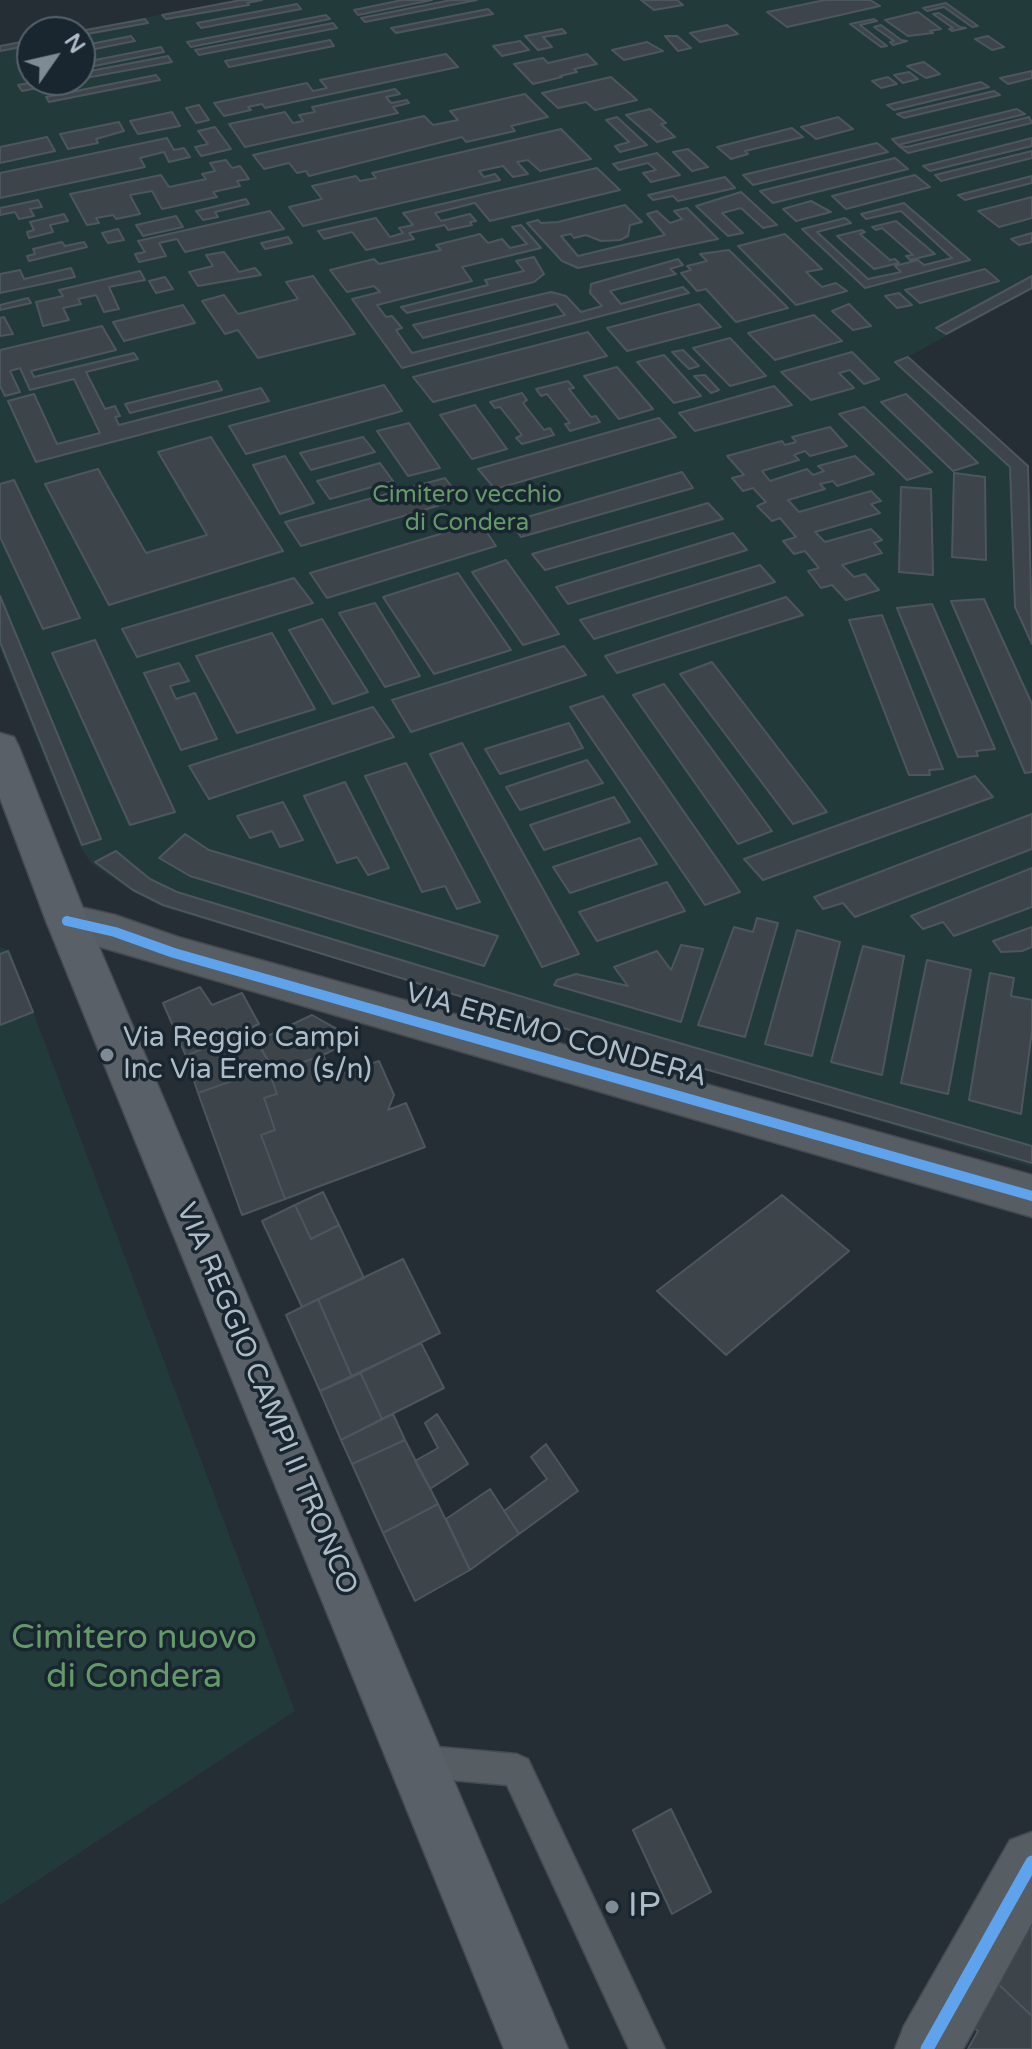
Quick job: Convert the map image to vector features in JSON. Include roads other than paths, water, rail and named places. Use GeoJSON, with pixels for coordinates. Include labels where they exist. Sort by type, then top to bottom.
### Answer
{"type":"FeatureCollection","features":[{"type":"Feature","properties":{"kind":"main road","name":"VIA REGGIO CAMPI II TRONCO"},"geometry":{"type":"LineString","coordinates":[[0,747],[67,921],[536,2049]]}},
{"type":"Feature","properties":{"kind":"street","name":"VIA EREMO CONDERA"},"geometry":{"type":"LineString","coordinates":[[67,921],[115,932],[174,953],[1032,1196]]}},
{"type":"Feature","properties":{"kind":"street"},"geometry":{"type":"LineString","coordinates":[[927,2049],[1032,1862]]}},
{"type":"Feature","properties":{"kind":"lane"},"geometry":{"type":"LineString","coordinates":[[416,1761],[517,1770],[647,2049]]}},
{"type":"Feature","properties":{"kind":"place","name":"Via Reggio Campi Inc Via Eremo (s/n)"},"geometry":{"type":"Point","coordinates":[107,1055]}},
{"type":"Feature","properties":{"kind":"place","name":"IP"},"geometry":{"type":"Point","coordinates":[612,1907]}},
{"type":"Feature","properties":{"kind":"park label","name":"Cimitero vecchio di Condera"},"geometry":{"type":"Point","coordinates":[467,510]}},
{"type":"Feature","properties":{"kind":"park label","name":"Cimitero nuovo di Condera"},"geometry":{"type":"Point","coordinates":[134,1658]}}]}
